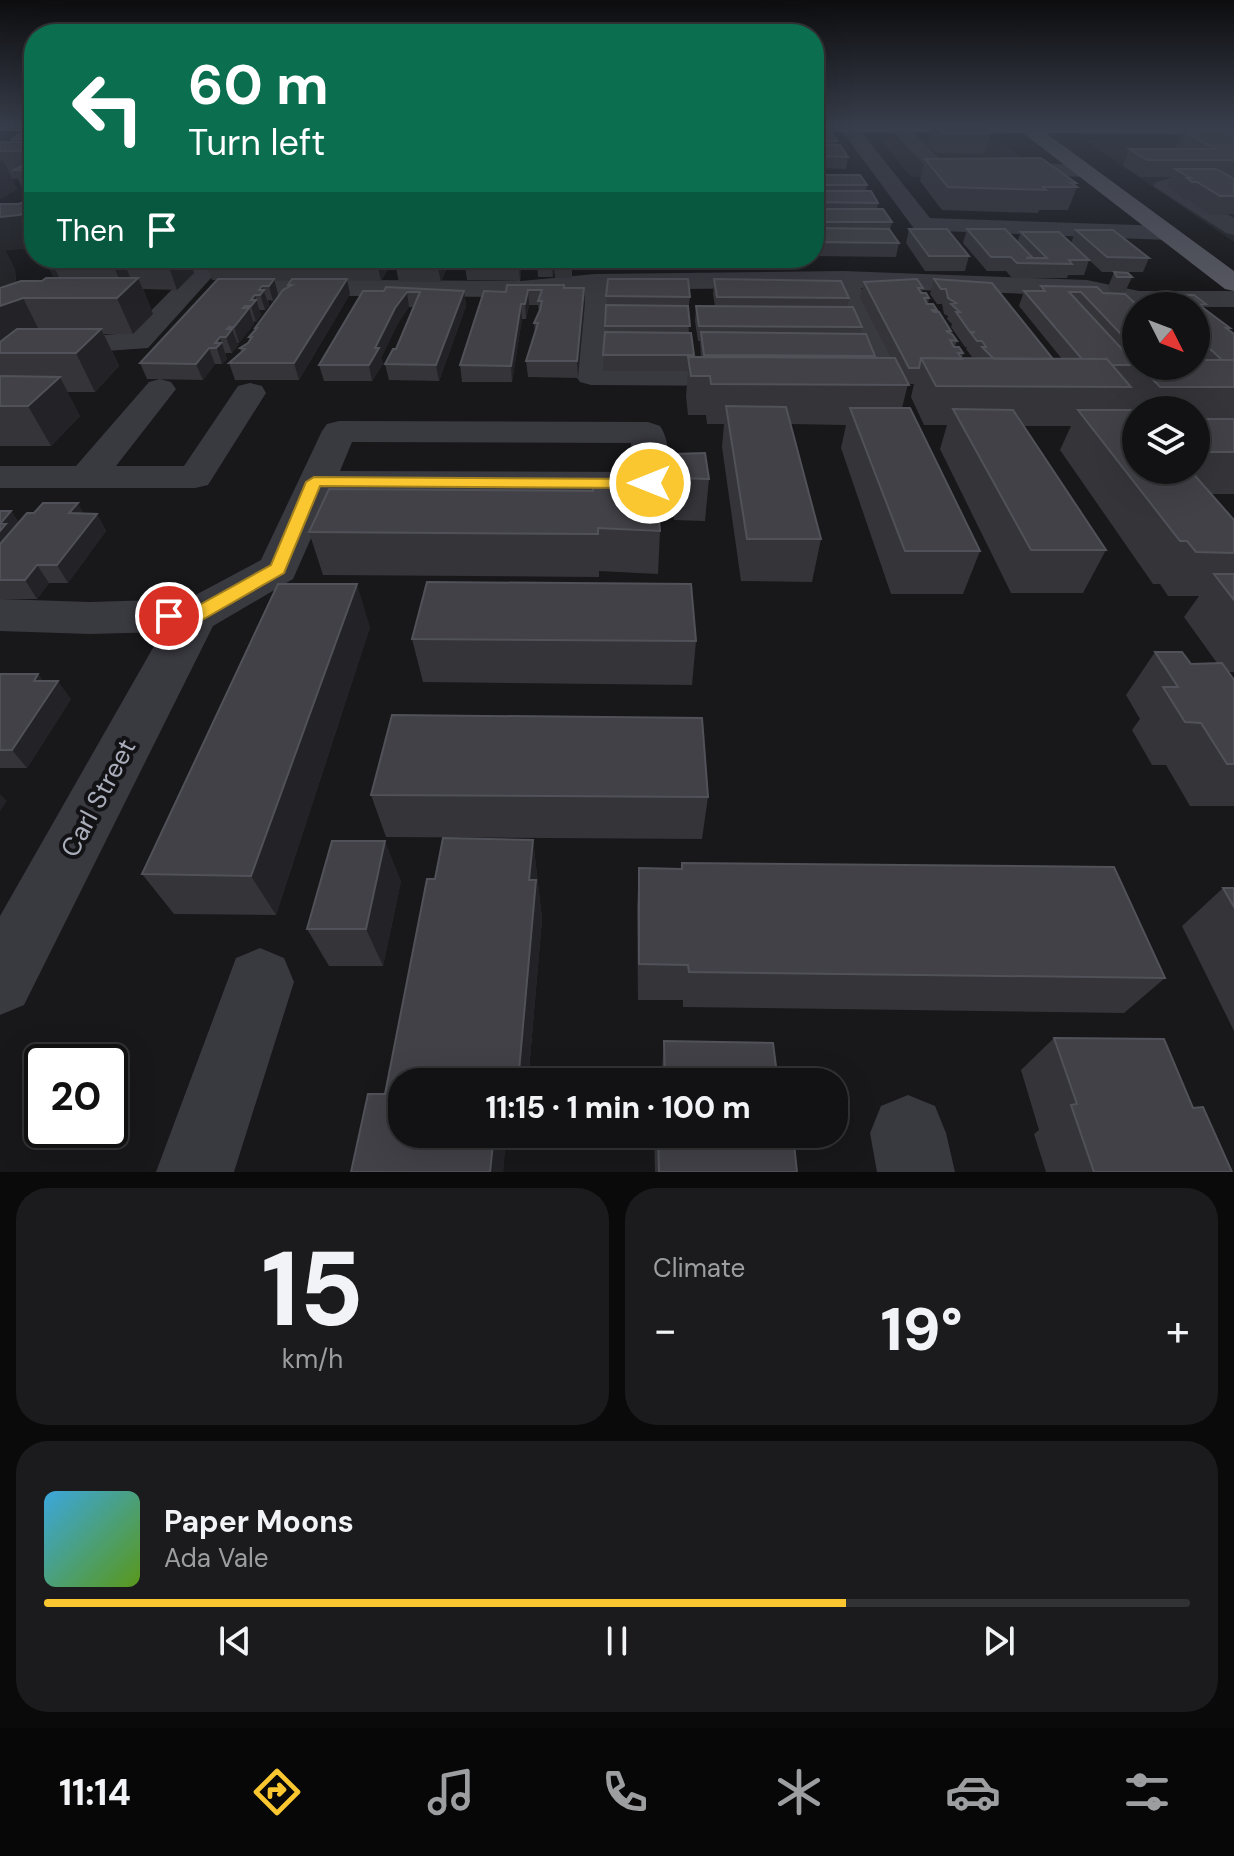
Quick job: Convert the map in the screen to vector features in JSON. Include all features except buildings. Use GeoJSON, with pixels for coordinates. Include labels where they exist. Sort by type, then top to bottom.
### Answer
{"type":"FeatureCollection","features":[{"type":"Feature","properties":{"kind":"main road"},"geometry":{"type":"LineString","coordinates":[[1095,179],[1232,285]]}},
{"type":"Feature","properties":{"kind":"street"},"geometry":{"type":"LineString","coordinates":[[888,179],[923,225],[1164,230],[1234,228]]}},
{"type":"Feature","properties":{"kind":"street"},"geometry":{"type":"LineString","coordinates":[[1234,186],[1182,181],[1163,186],[1234,228]]}},
{"type":"Feature","properties":{"kind":"street"},"geometry":{"type":"LineString","coordinates":[[65,345],[137,342],[207,268]]}},
{"type":"Feature","properties":{"kind":"street"},"geometry":{"type":"LineString","coordinates":[[790,268],[843,279]]}},
{"type":"Feature","properties":{"kind":"street"},"geometry":{"type":"LineString","coordinates":[[229,287],[455,278],[521,289],[595,282],[843,279],[1087,288],[1139,299],[1232,285]]}},
{"type":"Feature","properties":{"kind":"street"},"geometry":{"type":"LineString","coordinates":[[827,376],[890,377],[843,279]]}},
{"type":"Feature","properties":{"kind":"street"},"geometry":{"type":"LineString","coordinates":[[595,282],[591,375],[780,376]]}},
{"type":"Feature","properties":{"kind":"street"},"geometry":{"type":"LineString","coordinates":[[594,315],[625,315]]}},
{"type":"Feature","properties":{"kind":"street"},"geometry":{"type":"LineString","coordinates":[[830,317],[861,317]]}},
{"type":"Feature","properties":{"kind":"street"},"geometry":{"type":"LineString","coordinates":[[86,478],[160,389]]}},
{"type":"Feature","properties":{"kind":"street"},"geometry":{"type":"LineString","coordinates":[[0,477],[195,477],[250,393]]}},
{"type":"Feature","properties":{"kind":"street"},"geometry":{"type":"LineString","coordinates":[[0,615],[90,618],[195,615],[278,569],[314,482],[339,431],[648,433],[650,483],[314,482]]}},
{"type":"Feature","properties":{"kind":"street","name":"Carl Street"},"geometry":{"type":"LineString","coordinates":[[0,981],[195,615]]}},
{"type":"Feature","properties":{"kind":"street"},"geometry":{"type":"LineString","coordinates":[[195,1172],[260,982]]}},
{"type":"Feature","properties":{"kind":"shaded area"},"geometry":{"type":"Polygon","coordinates":[[[1141,179],[1234,179],[1234,242],[1141,179]]]}},
{"type":"Feature","properties":{"kind":"route"},"geometry":{"type":"LineString","coordinates":[[169,616],[195,615],[278,569],[314,482],[650,483]]}}]}
